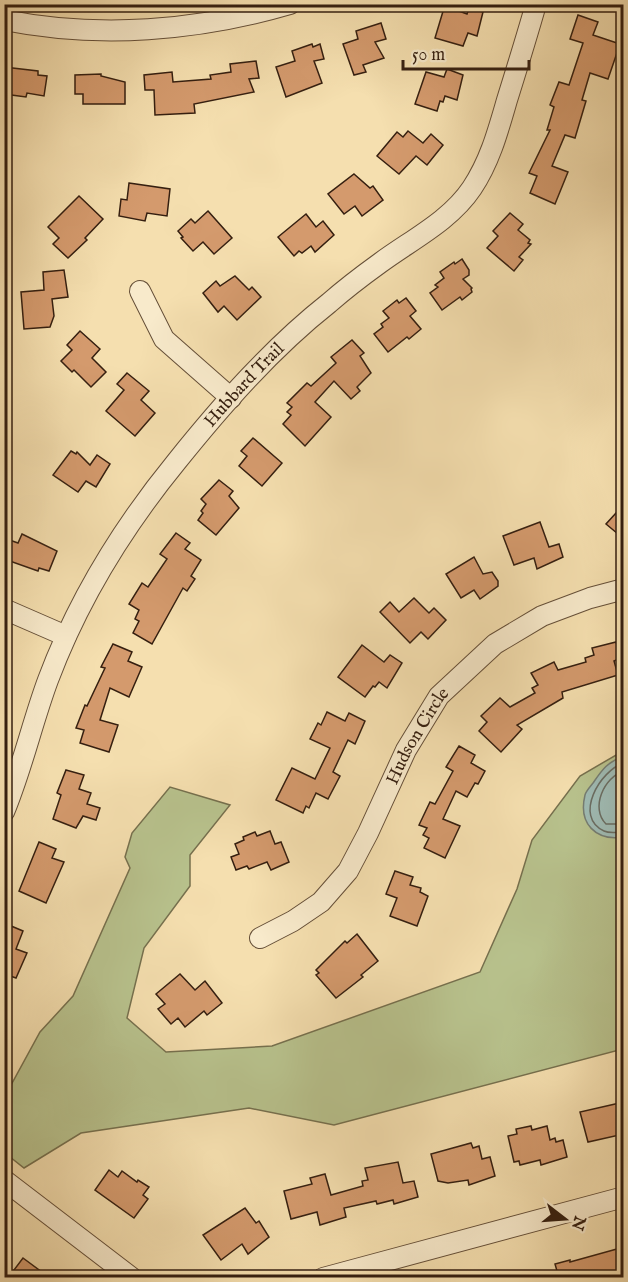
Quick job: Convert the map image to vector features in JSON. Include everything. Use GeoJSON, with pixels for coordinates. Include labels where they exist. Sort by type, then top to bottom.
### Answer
{"type":"FeatureCollection","features":[{"type":"Feature","properties":{"kind":"street"},"geometry":{"type":"LineString","coordinates":[[4,20],[43,28],[75,30],[166,28],[254,15],[290,4]]}},
{"type":"Feature","properties":{"kind":"street","name":"Hubbard Trail"},"geometry":{"type":"LineString","coordinates":[[4,812],[25,756],[48,679],[66,636],[91,586],[119,540],[177,461],[231,398],[276,351],[326,305],[379,263],[453,210],[471,190],[495,142],[536,4]]}},
{"type":"Feature","properties":{"kind":"street"},"geometry":{"type":"LineString","coordinates":[[140,291],[164,339],[231,398]]}},
{"type":"Feature","properties":{"kind":"street","name":"Hudson Circle"},"geometry":{"type":"LineString","coordinates":[[260,938],[293,921],[321,902],[348,871],[406,750],[439,696],[495,644],[542,616],[590,598],[624,590]]}},
{"type":"Feature","properties":{"kind":"street"},"geometry":{"type":"LineString","coordinates":[[4,609],[66,636]]}},
{"type":"Feature","properties":{"kind":"street"},"geometry":{"type":"LineString","coordinates":[[4,1180],[132,1278]]}},
{"type":"Feature","properties":{"kind":"street"},"geometry":{"type":"LineString","coordinates":[[323,1278],[624,1197]]}},
{"type":"Feature","properties":{"kind":"green space"},"geometry":{"type":"Polygon","coordinates":[[[623,751],[623,1049],[334,1125],[249,1108],[81,1133],[24,1168],[5,1153],[4,1098],[40,1032],[73,996],[130,868],[125,857],[132,833],[170,787],[230,805],[190,855],[190,886],[144,948],[127,1018],[166,1052],[272,1046],[480,972],[517,889],[532,840],[580,776],[623,751]]]}},
{"type":"Feature","properties":{"kind":"water"},"geometry":{"type":"Polygon","coordinates":[[[623,757],[623,837],[613,838],[597,833],[587,822],[584,814],[585,795],[605,767],[623,757]]]}},
{"type":"Feature","properties":{"kind":"building"},"geometry":{"type":"Polygon","coordinates":[[[448,7],[467,14],[469,8],[483,12],[477,36],[468,33],[463,46],[435,38],[444,8],[448,9],[448,7]]]}},
{"type":"Feature","properties":{"kind":"building"},"geometry":{"type":"Polygon","coordinates":[[[578,15],[598,22],[593,35],[620,44],[608,79],[590,73],[582,100],[586,101],[575,138],[565,135],[552,166],[568,172],[555,204],[530,193],[537,176],[529,173],[550,130],[547,130],[554,107],[550,105],[559,82],[569,85],[583,43],[570,39],[578,15]]]}},
{"type":"Feature","properties":{"kind":"building"},"geometry":{"type":"Polygon","coordinates":[[[381,23],[386,39],[375,42],[384,58],[363,65],[366,72],[354,75],[343,44],[358,39],[356,31],[381,23]]]}},
{"type":"Feature","properties":{"kind":"building"},"geometry":{"type":"Polygon","coordinates":[[[312,44],[313,47],[320,44],[324,59],[314,61],[322,83],[286,97],[276,67],[295,61],[292,51],[312,44]]]}},
{"type":"Feature","properties":{"kind":"building"},"geometry":{"type":"Polygon","coordinates":[[[256,61],[259,78],[249,79],[254,92],[194,104],[195,113],[155,115],[154,90],[145,90],[144,75],[172,72],[173,82],[211,79],[210,75],[231,72],[230,64],[256,61]]]}},
{"type":"Feature","properties":{"kind":"building"},"geometry":{"type":"Polygon","coordinates":[[[4,67],[38,71],[38,75],[47,76],[44,96],[27,93],[26,97],[4,94],[4,67]]]}},
{"type":"Feature","properties":{"kind":"building"},"geometry":{"type":"Polygon","coordinates":[[[447,69],[463,75],[457,100],[445,96],[443,102],[440,101],[437,111],[415,104],[426,72],[444,77],[447,69]]]}},
{"type":"Feature","properties":{"kind":"building"},"geometry":{"type":"Polygon","coordinates":[[[101,74],[101,76],[125,82],[125,104],[83,104],[83,94],[75,94],[75,75],[101,74]]]}},
{"type":"Feature","properties":{"kind":"building"},"geometry":{"type":"Polygon","coordinates":[[[408,131],[423,143],[431,134],[443,145],[427,165],[416,156],[399,174],[377,156],[397,132],[403,137],[408,131]]]}},
{"type":"Feature","properties":{"kind":"building"},"geometry":{"type":"Polygon","coordinates":[[[354,174],[370,188],[373,186],[383,200],[362,216],[355,206],[344,214],[328,194],[354,174]]]}},
{"type":"Feature","properties":{"kind":"building"},"geometry":{"type":"Polygon","coordinates":[[[129,183],[170,189],[167,216],[147,213],[145,221],[119,216],[121,199],[127,200],[129,183]]]}},
{"type":"Feature","properties":{"kind":"building"},"geometry":{"type":"Polygon","coordinates":[[[79,196],[103,219],[85,238],[87,240],[68,258],[53,244],[59,238],[48,227],[79,196]]]}},
{"type":"Feature","properties":{"kind":"building"},"geometry":{"type":"Polygon","coordinates":[[[208,211],[232,238],[214,254],[203,242],[193,251],[178,231],[191,219],[195,223],[208,211]]]}},
{"type":"Feature","properties":{"kind":"building"},"geometry":{"type":"Polygon","coordinates":[[[510,213],[523,224],[518,230],[530,240],[528,243],[531,244],[519,257],[523,260],[514,271],[487,248],[498,236],[493,231],[510,213]]]}},
{"type":"Feature","properties":{"kind":"building"},"geometry":{"type":"Polygon","coordinates":[[[306,214],[316,227],[323,221],[334,235],[315,252],[311,246],[294,256],[278,237],[306,214]]]}},
{"type":"Feature","properties":{"kind":"building"},"geometry":{"type":"Polygon","coordinates":[[[462,259],[469,270],[469,275],[463,279],[472,288],[472,292],[462,300],[460,297],[442,310],[430,293],[438,287],[435,285],[444,278],[440,272],[462,259]]]}},
{"type":"Feature","properties":{"kind":"building"},"geometry":{"type":"Polygon","coordinates":[[[64,270],[68,297],[52,299],[54,316],[50,327],[24,329],[21,292],[44,290],[43,272],[64,270]]]}},
{"type":"Feature","properties":{"kind":"building"},"geometry":{"type":"Polygon","coordinates":[[[235,276],[249,290],[252,287],[261,297],[237,320],[224,306],[218,312],[203,293],[216,281],[220,286],[235,276]]]}},
{"type":"Feature","properties":{"kind":"building"},"geometry":{"type":"Polygon","coordinates":[[[406,298],[416,311],[410,316],[421,329],[388,352],[374,334],[389,318],[383,311],[397,300],[399,303],[406,298]]]}},
{"type":"Feature","properties":{"kind":"building"},"geometry":{"type":"Polygon","coordinates":[[[80,331],[100,349],[92,358],[106,372],[91,387],[61,361],[72,350],[67,345],[80,331]]]}},
{"type":"Feature","properties":{"kind":"building"},"geometry":{"type":"Polygon","coordinates":[[[352,340],[364,353],[360,356],[371,373],[357,387],[360,391],[351,399],[334,381],[315,402],[331,417],[305,446],[283,424],[291,415],[287,412],[292,407],[287,403],[307,383],[311,386],[335,364],[331,357],[352,340]]]}},
{"type":"Feature","properties":{"kind":"building"},"geometry":{"type":"Polygon","coordinates":[[[127,373],[149,391],[141,400],[155,413],[135,436],[106,411],[124,390],[117,384],[127,373]]]}},
{"type":"Feature","properties":{"kind":"building"},"geometry":{"type":"Polygon","coordinates":[[[253,438],[282,463],[262,486],[239,466],[247,456],[241,451],[253,438]]]}},
{"type":"Feature","properties":{"kind":"building"},"geometry":{"type":"Polygon","coordinates":[[[71,451],[76,454],[77,452],[90,465],[97,455],[110,464],[96,487],[86,481],[78,492],[53,475],[71,451]]]}},
{"type":"Feature","properties":{"kind":"building"},"geometry":{"type":"Polygon","coordinates":[[[219,480],[233,491],[229,496],[239,508],[216,535],[198,520],[206,504],[201,499],[219,480]]]}},
{"type":"Feature","properties":{"kind":"building"},"geometry":{"type":"Polygon","coordinates":[[[616,513],[624,519],[624,539],[606,524],[616,513]]]}},
{"type":"Feature","properties":{"kind":"building"},"geometry":{"type":"Polygon","coordinates":[[[540,522],[549,547],[559,544],[563,557],[537,569],[534,558],[514,565],[503,536],[540,522]]]}},
{"type":"Feature","properties":{"kind":"building"},"geometry":{"type":"Polygon","coordinates":[[[176,533],[190,543],[185,549],[201,560],[191,576],[195,579],[187,591],[183,588],[152,644],[133,633],[139,621],[135,619],[139,610],[129,604],[142,583],[148,587],[167,559],[160,554],[176,533]]]}},
{"type":"Feature","properties":{"kind":"building"},"geometry":{"type":"Polygon","coordinates":[[[22,534],[57,551],[49,571],[39,568],[38,571],[4,559],[4,538],[18,543],[22,534]]]}},
{"type":"Feature","properties":{"kind":"building"},"geometry":{"type":"Polygon","coordinates":[[[474,557],[483,574],[492,572],[498,581],[498,586],[480,599],[474,590],[461,598],[446,574],[474,557]]]}},
{"type":"Feature","properties":{"kind":"building"},"geometry":{"type":"Polygon","coordinates":[[[414,598],[429,613],[434,608],[446,620],[428,639],[421,632],[410,643],[380,612],[390,602],[399,612],[414,598]]]}},
{"type":"Feature","properties":{"kind":"building"},"geometry":{"type":"Polygon","coordinates":[[[616,642],[621,658],[614,661],[618,675],[562,692],[563,698],[517,725],[522,729],[501,752],[479,731],[487,722],[481,716],[500,698],[510,707],[535,693],[532,688],[538,685],[531,673],[554,662],[558,670],[586,662],[585,658],[594,655],[592,648],[616,642]]]}},
{"type":"Feature","properties":{"kind":"building"},"geometry":{"type":"Polygon","coordinates":[[[113,644],[132,652],[128,661],[142,667],[129,697],[110,688],[100,720],[118,725],[109,752],[80,743],[84,730],[76,728],[85,705],[87,706],[105,668],[101,667],[113,644]]]}},
{"type":"Feature","properties":{"kind":"building"},"geometry":{"type":"Polygon","coordinates":[[[362,645],[384,662],[390,655],[402,663],[387,688],[379,682],[365,697],[338,677],[362,645]]]}},
{"type":"Feature","properties":{"kind":"building"},"geometry":{"type":"Polygon","coordinates":[[[327,712],[345,721],[349,713],[365,721],[355,744],[348,740],[333,772],[340,776],[328,799],[316,793],[309,808],[306,806],[303,813],[276,800],[292,768],[315,779],[330,748],[310,739],[318,723],[321,725],[327,712]]]}},
{"type":"Feature","properties":{"kind":"building"},"geometry":{"type":"Polygon","coordinates":[[[459,746],[475,755],[471,763],[485,771],[467,797],[456,791],[443,819],[460,826],[445,858],[424,848],[429,838],[423,835],[427,828],[419,825],[430,802],[435,804],[453,771],[446,767],[459,746]]]}},
{"type":"Feature","properties":{"kind":"building"},"geometry":{"type":"Polygon","coordinates":[[[66,770],[84,775],[79,789],[91,793],[87,804],[100,808],[96,820],[83,816],[76,828],[53,819],[61,795],[57,793],[66,770]]]}},
{"type":"Feature","properties":{"kind":"building"},"geometry":{"type":"Polygon","coordinates":[[[270,831],[275,844],[281,842],[289,862],[271,870],[267,862],[249,869],[247,866],[236,870],[231,857],[239,854],[235,844],[244,840],[243,837],[255,832],[257,836],[270,831]]]}},
{"type":"Feature","properties":{"kind":"building"},"geometry":{"type":"Polygon","coordinates":[[[39,842],[56,849],[52,858],[64,862],[46,903],[19,891],[39,842]]]}},
{"type":"Feature","properties":{"kind":"building"},"geometry":{"type":"Polygon","coordinates":[[[395,871],[413,877],[410,885],[421,888],[420,892],[428,896],[417,926],[390,916],[397,898],[386,894],[395,871]]]}},
{"type":"Feature","properties":{"kind":"building"},"geometry":{"type":"Polygon","coordinates":[[[4,923],[23,931],[16,949],[27,953],[16,978],[4,975],[4,923]]]}},
{"type":"Feature","properties":{"kind":"building"},"geometry":{"type":"Polygon","coordinates":[[[357,934],[378,961],[361,975],[363,977],[336,998],[316,975],[319,973],[316,970],[345,941],[347,943],[357,934]]]}},
{"type":"Feature","properties":{"kind":"building"},"geometry":{"type":"Polygon","coordinates":[[[180,974],[195,990],[205,981],[222,1003],[207,1015],[204,1011],[185,1027],[178,1018],[171,1024],[158,1009],[165,1004],[156,994],[180,974]]]}},
{"type":"Feature","properties":{"kind":"building"},"geometry":{"type":"Polygon","coordinates":[[[624,1102],[624,1134],[588,1142],[580,1112],[624,1102]]]}},
{"type":"Feature","properties":{"kind":"building"},"geometry":{"type":"Polygon","coordinates":[[[531,1126],[532,1130],[547,1126],[550,1140],[555,1138],[556,1142],[563,1140],[567,1157],[541,1165],[540,1160],[520,1165],[519,1161],[514,1162],[508,1136],[517,1134],[516,1129],[531,1126]]]}},
{"type":"Feature","properties":{"kind":"building"},"geometry":{"type":"Polygon","coordinates":[[[471,1143],[473,1148],[479,1146],[482,1159],[490,1157],[495,1176],[469,1185],[468,1180],[448,1183],[438,1181],[431,1154],[471,1143]]]}},
{"type":"Feature","properties":{"kind":"building"},"geometry":{"type":"Polygon","coordinates":[[[398,1162],[403,1183],[414,1181],[418,1197],[394,1204],[393,1200],[377,1204],[376,1201],[344,1208],[346,1217],[320,1225],[317,1212],[291,1219],[284,1191],[312,1184],[310,1178],[325,1174],[331,1195],[363,1186],[362,1181],[368,1180],[365,1168],[398,1162]]]}},
{"type":"Feature","properties":{"kind":"building"},"geometry":{"type":"Polygon","coordinates":[[[109,1170],[118,1177],[122,1171],[137,1182],[138,1180],[149,1187],[143,1195],[148,1199],[134,1218],[95,1190],[109,1170]]]}},
{"type":"Feature","properties":{"kind":"building"},"geometry":{"type":"Polygon","coordinates":[[[245,1208],[256,1223],[259,1221],[269,1237],[248,1254],[242,1244],[221,1260],[203,1235],[245,1208]]]}},
{"type":"Feature","properties":{"kind":"building"},"geometry":{"type":"Polygon","coordinates":[[[624,1247],[624,1278],[606,1278],[605,1271],[580,1278],[559,1278],[555,1264],[624,1247]]]}},
{"type":"Feature","properties":{"kind":"building"},"geometry":{"type":"Polygon","coordinates":[[[23,1258],[50,1278],[8,1278],[23,1258]]]}}]}
